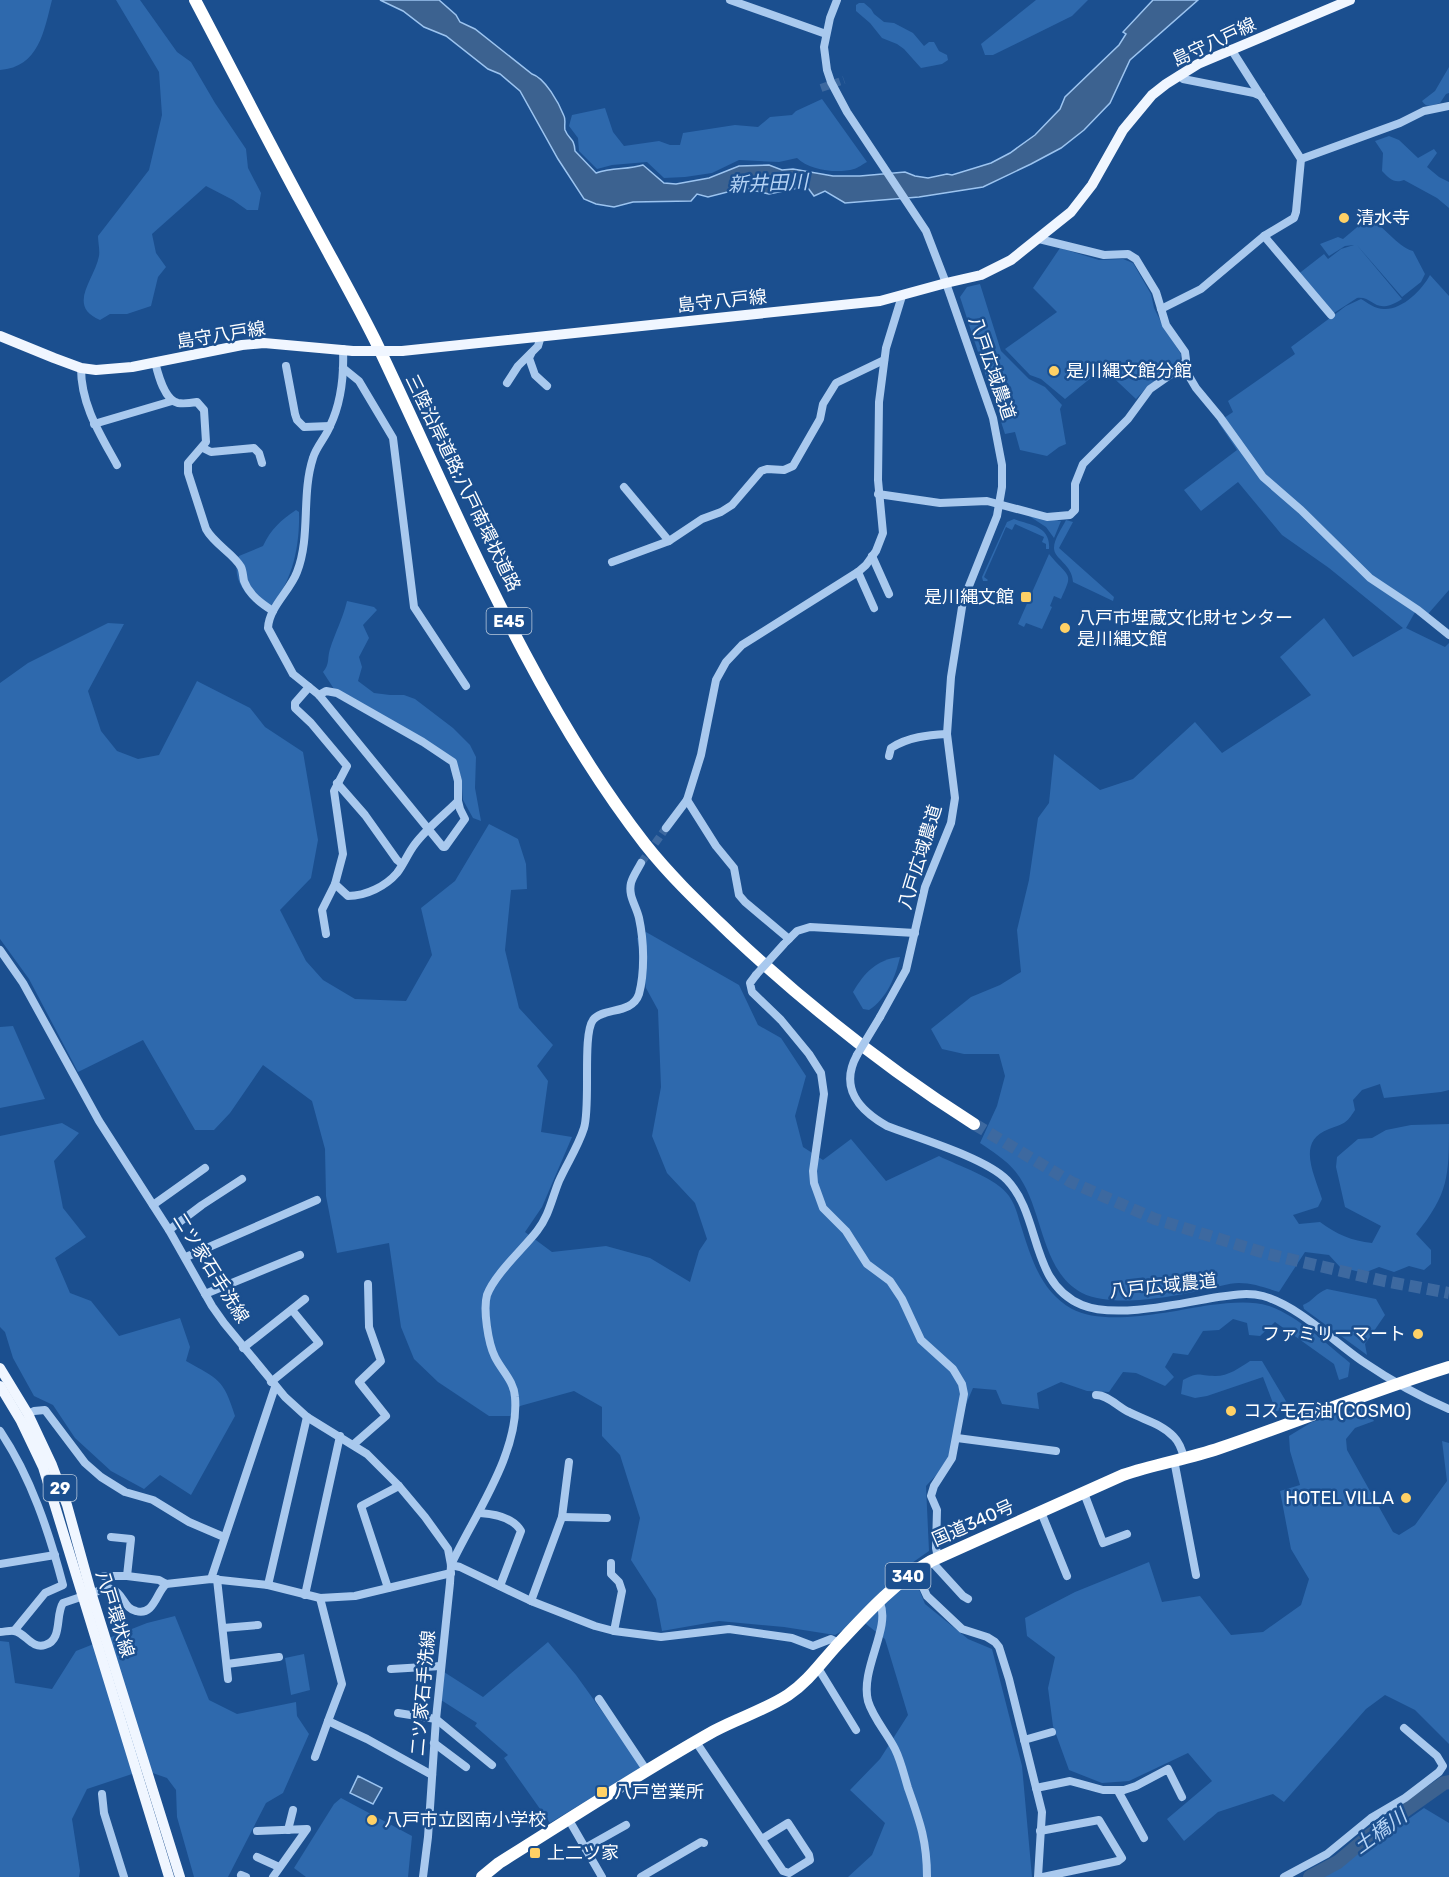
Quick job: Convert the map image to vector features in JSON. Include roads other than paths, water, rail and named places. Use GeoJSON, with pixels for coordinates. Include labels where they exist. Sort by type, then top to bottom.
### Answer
{"type":"FeatureCollection","features":[{"type":"Feature","properties":{"kind":"highway","name":"三陸沿岸道路;八戸南環状道路"},"geometry":{"type":"LineString","coordinates":[[195,0],[372,335],[476,555],[546,691],[620,809],[664,867],[773,973],[846,1035],[916,1087],[974,1124]]}},
{"type":"Feature","properties":{"kind":"highway","name":"国道340号"},"geometry":{"type":"LineString","coordinates":[[482,1877],[500,1863],[647,1771],[696,1742],[788,1695],[818,1668],[839,1643],[915,1570],[1134,1471],[1219,1448],[1396,1384],[1449,1368]]}},
{"type":"Feature","properties":{"kind":"main road","name":"島守八戸線"},"geometry":{"type":"LineString","coordinates":[[0,336],[81,368],[111,370],[242,345],[264,343],[348,350],[402,351],[880,301],[902,296],[996,269],[1039,239],[1071,212],[1083,198],[1123,130],[1138,111],[1152,95],[1179,75],[1232,49],[1350,0]]}},
{"type":"Feature","properties":{"kind":"main road","name":"八戸環状線"},"geometry":{"type":"LineString","coordinates":[[0,1368],[28,1414],[52,1465],[67,1505],[86,1594]]}},
{"type":"Feature","properties":{"kind":"main road","name":"八戸環状線"},"geometry":{"type":"LineString","coordinates":[[0,1386],[21,1421],[43,1467],[86,1594],[146,1788],[169,1877]]}},
{"type":"Feature","properties":{"kind":"main road","name":"八戸環状線"},"geometry":{"type":"LineString","coordinates":[[146,1788],[180,1877]]}},
{"type":"Feature","properties":{"kind":"street"},"geometry":{"type":"LineString","coordinates":[[730,0],[826,33]]}},
{"type":"Feature","properties":{"kind":"street","name":"八戸広域農道"},"geometry":{"type":"LineString","coordinates":[[837,0],[826,33],[825,57],[831,82],[847,112],[926,231],[997,435],[1002,465],[999,503],[992,532],[963,601],[951,677],[947,734],[955,798],[951,824],[925,886],[906,970],[857,1055],[850,1076],[855,1098],[873,1118],[887,1126],[978,1161],[994,1169],[1006,1179],[1022,1201],[1041,1258],[1050,1277],[1070,1298],[1082,1305],[1109,1310],[1129,1310],[1234,1295],[1262,1296],[1293,1311],[1396,1384],[1449,1409]]}},
{"type":"Feature","properties":{"kind":"street"},"geometry":{"type":"LineString","coordinates":[[1161,309],[1201,289],[1264,236],[1294,218],[1296,212],[1301,159],[1232,49]]}},
{"type":"Feature","properties":{"kind":"street"},"geometry":{"type":"LineString","coordinates":[[1179,75],[1183,79],[1254,93],[1262,97]]}},
{"type":"Feature","properties":{"kind":"street"},"geometry":{"type":"LineString","coordinates":[[1301,159],[1400,123],[1424,111],[1449,106]]}},
{"type":"Feature","properties":{"kind":"street"},"geometry":{"type":"LineString","coordinates":[[1264,236],[1331,315]]}},
{"type":"Feature","properties":{"kind":"street"},"geometry":{"type":"LineString","coordinates":[[878,494],[940,503],[987,501],[1047,517],[1065,517],[1073,514],[1075,484],[1083,464],[1120,429],[1150,389],[1183,366],[1186,360],[1185,352],[1166,325],[1156,292],[1136,259],[1128,254],[1104,255],[1039,239]]}},
{"type":"Feature","properties":{"kind":"street"},"geometry":{"type":"LineString","coordinates":[[666,828],[687,800],[701,755],[716,680],[726,662],[742,645],[858,572],[879,545],[883,533],[878,494],[877,435],[884,360],[902,296]]}},
{"type":"Feature","properties":{"kind":"street"},"geometry":{"type":"LineString","coordinates":[[507,383],[518,366],[538,346],[541,336]]}},
{"type":"Feature","properties":{"kind":"street"},"geometry":{"type":"LineString","coordinates":[[319,695],[326,691],[337,693],[453,762],[456,769],[458,801],[465,819],[445,847],[441,846],[319,695],[293,674],[268,628],[273,611],[291,585],[298,570],[304,541],[305,500],[313,457],[330,426],[348,350]]}},
{"type":"Feature","properties":{"kind":"street"},"geometry":{"type":"LineString","coordinates":[[531,353],[529,358],[533,370],[547,386]]}},
{"type":"Feature","properties":{"kind":"street"},"geometry":{"type":"LineString","coordinates":[[612,562],[669,541],[702,519],[721,512],[732,505],[761,471],[784,470],[793,466],[820,419],[823,404],[836,383],[884,360]]}},
{"type":"Feature","properties":{"kind":"street"},"geometry":{"type":"LineString","coordinates":[[155,362],[165,390],[172,401]]}},
{"type":"Feature","properties":{"kind":"street"},"geometry":{"type":"LineString","coordinates":[[286,366],[297,420],[304,427],[330,426]]}},
{"type":"Feature","properties":{"kind":"street"},"geometry":{"type":"LineString","coordinates":[[1183,366],[1196,388],[1263,477],[1301,510],[1370,578],[1449,634]]}},
{"type":"Feature","properties":{"kind":"street"},"geometry":{"type":"LineString","coordinates":[[81,368],[81,382],[94,424],[117,465]]}},
{"type":"Feature","properties":{"kind":"street"},"geometry":{"type":"LineString","coordinates":[[343,368],[358,381],[393,438],[414,607],[466,686]]}},
{"type":"Feature","properties":{"kind":"street"},"geometry":{"type":"LineString","coordinates":[[94,424],[172,401],[197,402],[202,406],[207,436],[203,447],[188,463],[188,473],[206,530],[240,567],[249,590],[259,602],[273,611]]}},
{"type":"Feature","properties":{"kind":"street"},"geometry":{"type":"LineString","coordinates":[[203,447],[211,452],[254,448],[259,453],[262,463]]}},
{"type":"Feature","properties":{"kind":"street"},"geometry":{"type":"LineString","coordinates":[[624,487],[669,541]]}},
{"type":"Feature","properties":{"kind":"street"},"geometry":{"type":"LineString","coordinates":[[872,556],[889,594]]}},
{"type":"Feature","properties":{"kind":"street"},"geometry":{"type":"LineString","coordinates":[[858,572],[874,608]]}},
{"type":"Feature","properties":{"kind":"street"},"geometry":{"type":"LineString","coordinates":[[309,687],[295,703],[295,708],[311,723],[347,766],[334,791],[343,854],[335,884],[322,910],[326,934]]}},
{"type":"Feature","properties":{"kind":"street"},"geometry":{"type":"LineString","coordinates":[[889,756],[891,748],[903,741],[927,735],[947,734]]}},
{"type":"Feature","properties":{"kind":"street"},"geometry":{"type":"LineString","coordinates":[[337,783],[365,815],[402,864]]}},
{"type":"Feature","properties":{"kind":"street"},"geometry":{"type":"LineString","coordinates":[[687,800],[716,846],[734,868],[739,895],[786,941]]}},
{"type":"Feature","properties":{"kind":"street"},"geometry":{"type":"LineString","coordinates":[[335,884],[348,896],[361,895],[388,881],[415,843],[458,801]]}},
{"type":"Feature","properties":{"kind":"street"},"geometry":{"type":"LineString","coordinates":[[451,1569],[459,1549],[480,1513],[504,1459],[516,1416],[515,1395],[510,1380],[494,1356],[484,1306],[488,1292],[545,1220],[559,1180],[580,1141],[585,1124],[588,1045],[593,1020],[631,1005],[638,998],[642,981],[642,940],[638,914],[630,894],[631,883],[641,863]]}},
{"type":"Feature","properties":{"kind":"street"},"geometry":{"type":"LineString","coordinates":[[915,933],[810,927],[797,932],[786,941],[750,983],[752,992],[781,1020],[821,1072],[824,1094],[813,1171],[819,1201],[829,1215],[846,1231],[867,1264],[890,1281],[902,1299],[921,1340],[948,1364],[962,1384],[964,1394],[952,1458],[934,1486],[931,1496],[937,1510],[935,1560],[963,1596],[968,1599]]}},
{"type":"Feature","properties":{"kind":"street","name":"二ツ家石手洗線"},"geometry":{"type":"LineString","coordinates":[[0,950],[23,983],[99,1120],[186,1257],[205,1294],[224,1323],[273,1384],[307,1417],[354,1444],[399,1486],[448,1549],[451,1569],[423,1877]]}},
{"type":"Feature","properties":{"kind":"street"},"geometry":{"type":"LineString","coordinates":[[153,1205],[205,1168]]}},
{"type":"Feature","properties":{"kind":"street"},"geometry":{"type":"LineString","coordinates":[[169,1230],[242,1179]]}},
{"type":"Feature","properties":{"kind":"street"},"geometry":{"type":"LineString","coordinates":[[186,1257],[317,1200]]}},
{"type":"Feature","properties":{"kind":"street"},"geometry":{"type":"LineString","coordinates":[[205,1294],[300,1255]]}},
{"type":"Feature","properties":{"kind":"street"},"geometry":{"type":"LineString","coordinates":[[354,1444],[386,1416],[359,1382],[381,1360],[369,1327],[368,1284]]}},
{"type":"Feature","properties":{"kind":"street"},"geometry":{"type":"LineString","coordinates":[[243,1348],[305,1299]]}},
{"type":"Feature","properties":{"kind":"street"},"geometry":{"type":"LineString","coordinates":[[228,1679],[223,1629],[214,1579],[224,1537],[249,1467],[273,1384],[319,1342],[292,1310]]}},
{"type":"Feature","properties":{"kind":"street"},"geometry":{"type":"LineString","coordinates":[[1096,1395],[1105,1396],[1122,1408],[1155,1424],[1173,1435],[1180,1445],[1179,1459],[1196,1575]]}},
{"type":"Feature","properties":{"kind":"street"},"geometry":{"type":"LineString","coordinates":[[28,1414],[45,1410],[85,1463],[101,1477],[125,1492],[153,1500],[189,1522],[224,1537]]}},
{"type":"Feature","properties":{"kind":"street"},"geometry":{"type":"LineString","coordinates":[[268,1586],[307,1417]]}},
{"type":"Feature","properties":{"kind":"street"},"geometry":{"type":"LineString","coordinates":[[0,1431],[15,1454],[39,1510],[63,1585],[45,1593],[15,1631]]}},
{"type":"Feature","properties":{"kind":"street"},"geometry":{"type":"LineString","coordinates":[[305,1595],[340,1436]]}},
{"type":"Feature","properties":{"kind":"street"},"geometry":{"type":"LineString","coordinates":[[957,1438],[1056,1451]]}},
{"type":"Feature","properties":{"kind":"street"},"geometry":{"type":"LineString","coordinates":[[531,1600],[562,1516],[569,1462]]}},
{"type":"Feature","properties":{"kind":"street"},"geometry":{"type":"LineString","coordinates":[[388,1588],[361,1506],[399,1486]]}},
{"type":"Feature","properties":{"kind":"street"},"geometry":{"type":"LineString","coordinates":[[1084,1493],[1103,1543],[1127,1534]]}},
{"type":"Feature","properties":{"kind":"street"},"geometry":{"type":"LineString","coordinates":[[1041,1512],[1067,1576]]}},
{"type":"Feature","properties":{"kind":"street"},"geometry":{"type":"LineString","coordinates":[[480,1513],[493,1514],[514,1522],[521,1531],[500,1586]]}},
{"type":"Feature","properties":{"kind":"street"},"geometry":{"type":"LineString","coordinates":[[562,1516],[607,1518]]}},
{"type":"Feature","properties":{"kind":"street"},"geometry":{"type":"LineString","coordinates":[[111,1537],[131,1539],[127,1576]]}},
{"type":"Feature","properties":{"kind":"street"},"geometry":{"type":"LineString","coordinates":[[0,1564],[55,1555]]}},
{"type":"Feature","properties":{"kind":"street"},"geometry":{"type":"LineString","coordinates":[[611,1563],[611,1574],[619,1582],[622,1591],[615,1631]]}},
{"type":"Feature","properties":{"kind":"street"},"geometry":{"type":"LineString","coordinates":[[104,1576],[127,1576],[166,1584],[214,1579],[268,1586],[320,1598],[355,1596],[460,1567],[586,1623],[615,1631],[661,1637],[729,1629],[786,1636],[813,1646],[831,1640],[839,1643]]}},
{"type":"Feature","properties":{"kind":"street"},"geometry":{"type":"LineString","coordinates":[[915,1570],[927,1596],[962,1629],[987,1637],[999,1647],[1042,1812],[1038,1877]]}},
{"type":"Feature","properties":{"kind":"street"},"geometry":{"type":"LineString","coordinates":[[0,1632],[15,1631],[36,1645],[43,1646],[49,1643],[57,1633],[59,1609],[63,1603],[107,1588],[114,1589],[120,1594],[129,1608],[137,1612],[147,1611],[153,1605],[158,1592],[166,1584]]}},
{"type":"Feature","properties":{"kind":"street"},"geometry":{"type":"LineString","coordinates":[[315,1757],[342,1684],[320,1598]]}},
{"type":"Feature","properties":{"kind":"street"},"geometry":{"type":"LineString","coordinates":[[880,1603],[883,1610],[882,1621],[867,1677],[868,1699],[895,1750],[925,1836],[927,1877]]}},
{"type":"Feature","properties":{"kind":"street"},"geometry":{"type":"LineString","coordinates":[[223,1629],[258,1625]]}},
{"type":"Feature","properties":{"kind":"street"},"geometry":{"type":"LineString","coordinates":[[227,1664],[279,1657]]}},
{"type":"Feature","properties":{"kind":"street"},"geometry":{"type":"LineString","coordinates":[[391,1669],[441,1666]]}},
{"type":"Feature","properties":{"kind":"street"},"geometry":{"type":"LineString","coordinates":[[818,1668],[855,1730]]}},
{"type":"Feature","properties":{"kind":"street"},"geometry":{"type":"LineString","coordinates":[[599,1699],[647,1771]]}},
{"type":"Feature","properties":{"kind":"street"},"geometry":{"type":"LineString","coordinates":[[398,1713],[436,1719],[492,1765]]}},
{"type":"Feature","properties":{"kind":"street"},"geometry":{"type":"LineString","coordinates":[[328,1721],[367,1739],[432,1775]]}},
{"type":"Feature","properties":{"kind":"street"},"geometry":{"type":"LineString","coordinates":[[1284,1877],[1327,1854],[1371,1818],[1405,1798],[1439,1772],[1443,1766],[1437,1756],[1404,1728]]}},
{"type":"Feature","properties":{"kind":"street"},"geometry":{"type":"LineString","coordinates":[[1024,1740],[1052,1732]]}},
{"type":"Feature","properties":{"kind":"street"},"geometry":{"type":"LineString","coordinates":[[696,1742],[785,1873],[789,1873],[810,1860],[788,1823],[762,1839]]}},
{"type":"Feature","properties":{"kind":"street"},"geometry":{"type":"LineString","coordinates":[[434,1743],[466,1767]]}},
{"type":"Feature","properties":{"kind":"street"},"geometry":{"type":"LineString","coordinates":[[1036,1788],[1070,1781],[1103,1790],[1118,1791],[1136,1786],[1168,1769],[1182,1797]]}},
{"type":"Feature","properties":{"kind":"street"},"geometry":{"type":"LineString","coordinates":[[1118,1791],[1144,1838]]}},
{"type":"Feature","properties":{"kind":"street"},"geometry":{"type":"LineString","coordinates":[[102,1794],[104,1813],[124,1877]]}},
{"type":"Feature","properties":{"kind":"street"},"geometry":{"type":"LineString","coordinates":[[288,1830],[293,1810]]}},
{"type":"Feature","properties":{"kind":"street"},"geometry":{"type":"LineString","coordinates":[[569,1820],[602,1877]]}},
{"type":"Feature","properties":{"kind":"street"},"geometry":{"type":"LineString","coordinates":[[1040,1831],[1099,1820],[1122,1858],[1118,1861],[1043,1877]]}},
{"type":"Feature","properties":{"kind":"street"},"geometry":{"type":"LineString","coordinates":[[585,1848],[626,1825]]}},
{"type":"Feature","properties":{"kind":"street"},"geometry":{"type":"LineString","coordinates":[[257,1831],[307,1829],[273,1877]]}},
{"type":"Feature","properties":{"kind":"street"},"geometry":{"type":"LineString","coordinates":[[641,1877],[700,1842],[704,1843]]}},
{"type":"Feature","properties":{"kind":"street"},"geometry":{"type":"LineString","coordinates":[[257,1857],[279,1867]]}},
{"type":"Feature","properties":{"kind":"water","name":"新井田川"},"geometry":{"type":"Polygon","coordinates":[[[380,0],[439,0],[456,15],[460,22],[475,29],[542,80],[559,105],[565,118],[565,130],[575,151],[596,173],[643,165],[664,183],[676,184],[709,178],[739,166],[769,165],[782,170],[793,169],[833,176],[905,172],[928,178],[952,175],[991,163],[1035,135],[1060,109],[1065,97],[1119,45],[1126,34],[1123,32],[1153,0],[1198,0],[1130,60],[1110,103],[1084,130],[1061,148],[983,187],[919,197],[845,203],[825,191],[814,196],[808,188],[769,194],[743,188],[708,197],[697,194],[691,201],[633,202],[614,207],[584,199],[558,159],[520,91],[446,36],[424,27],[403,11],[380,0]]]}},
{"type":"Feature","properties":{"kind":"water"},"geometry":{"type":"Polygon","coordinates":[[[358,1776],[382,1788],[373,1804],[350,1793],[358,1776]]]}},
{"type":"Feature","properties":{"kind":"waterway","name":"土橋川"},"geometry":{"type":"LineString","coordinates":[[1310,1877],[1338,1862],[1369,1836],[1444,1783],[1449,1782]]}},
{"type":"Feature","properties":{"kind":"tunnel"},"geometry":{"type":"LineString","coordinates":[[821,88],[844,80]]}},
{"type":"Feature","properties":{"kind":"tunnel"},"geometry":{"type":"LineString","coordinates":[[641,863],[666,828]]}},
{"type":"Feature","properties":{"kind":"tunnel"},"geometry":{"type":"LineString","coordinates":[[974,1124],[1071,1182],[1155,1219],[1268,1254],[1384,1281],[1449,1293]]}},
{"type":"Feature","properties":{"kind":"place","name":"清水寺"},"geometry":{"type":"Point","coordinates":[1344,218]}},
{"type":"Feature","properties":{"kind":"place","name":"是川縄文館分館"},"geometry":{"type":"Point","coordinates":[1054,371]}},
{"type":"Feature","properties":{"kind":"place","name":"是川縄文館"},"geometry":{"type":"Point","coordinates":[1026,597]}},
{"type":"Feature","properties":{"kind":"place","name":"八戸市埋蔵文化財センター 是川縄文館"},"geometry":{"type":"Point","coordinates":[1065,628]}},
{"type":"Feature","properties":{"kind":"place","name":"ファミリーマート"},"geometry":{"type":"Point","coordinates":[1418,1334]}},
{"type":"Feature","properties":{"kind":"place","name":"コスモ石油 (COSMO)"},"geometry":{"type":"Point","coordinates":[1231,1411]}},
{"type":"Feature","properties":{"kind":"place","name":"HOTEL VILLA"},"geometry":{"type":"Point","coordinates":[1406,1498]}},
{"type":"Feature","properties":{"kind":"place","name":"八戸営業所"},"geometry":{"type":"Point","coordinates":[602,1792]}},
{"type":"Feature","properties":{"kind":"place","name":"八戸市立図南小学校"},"geometry":{"type":"Point","coordinates":[372,1820]}},
{"type":"Feature","properties":{"kind":"place","name":"上二ツ家"},"geometry":{"type":"Point","coordinates":[535,1853]}}]}
